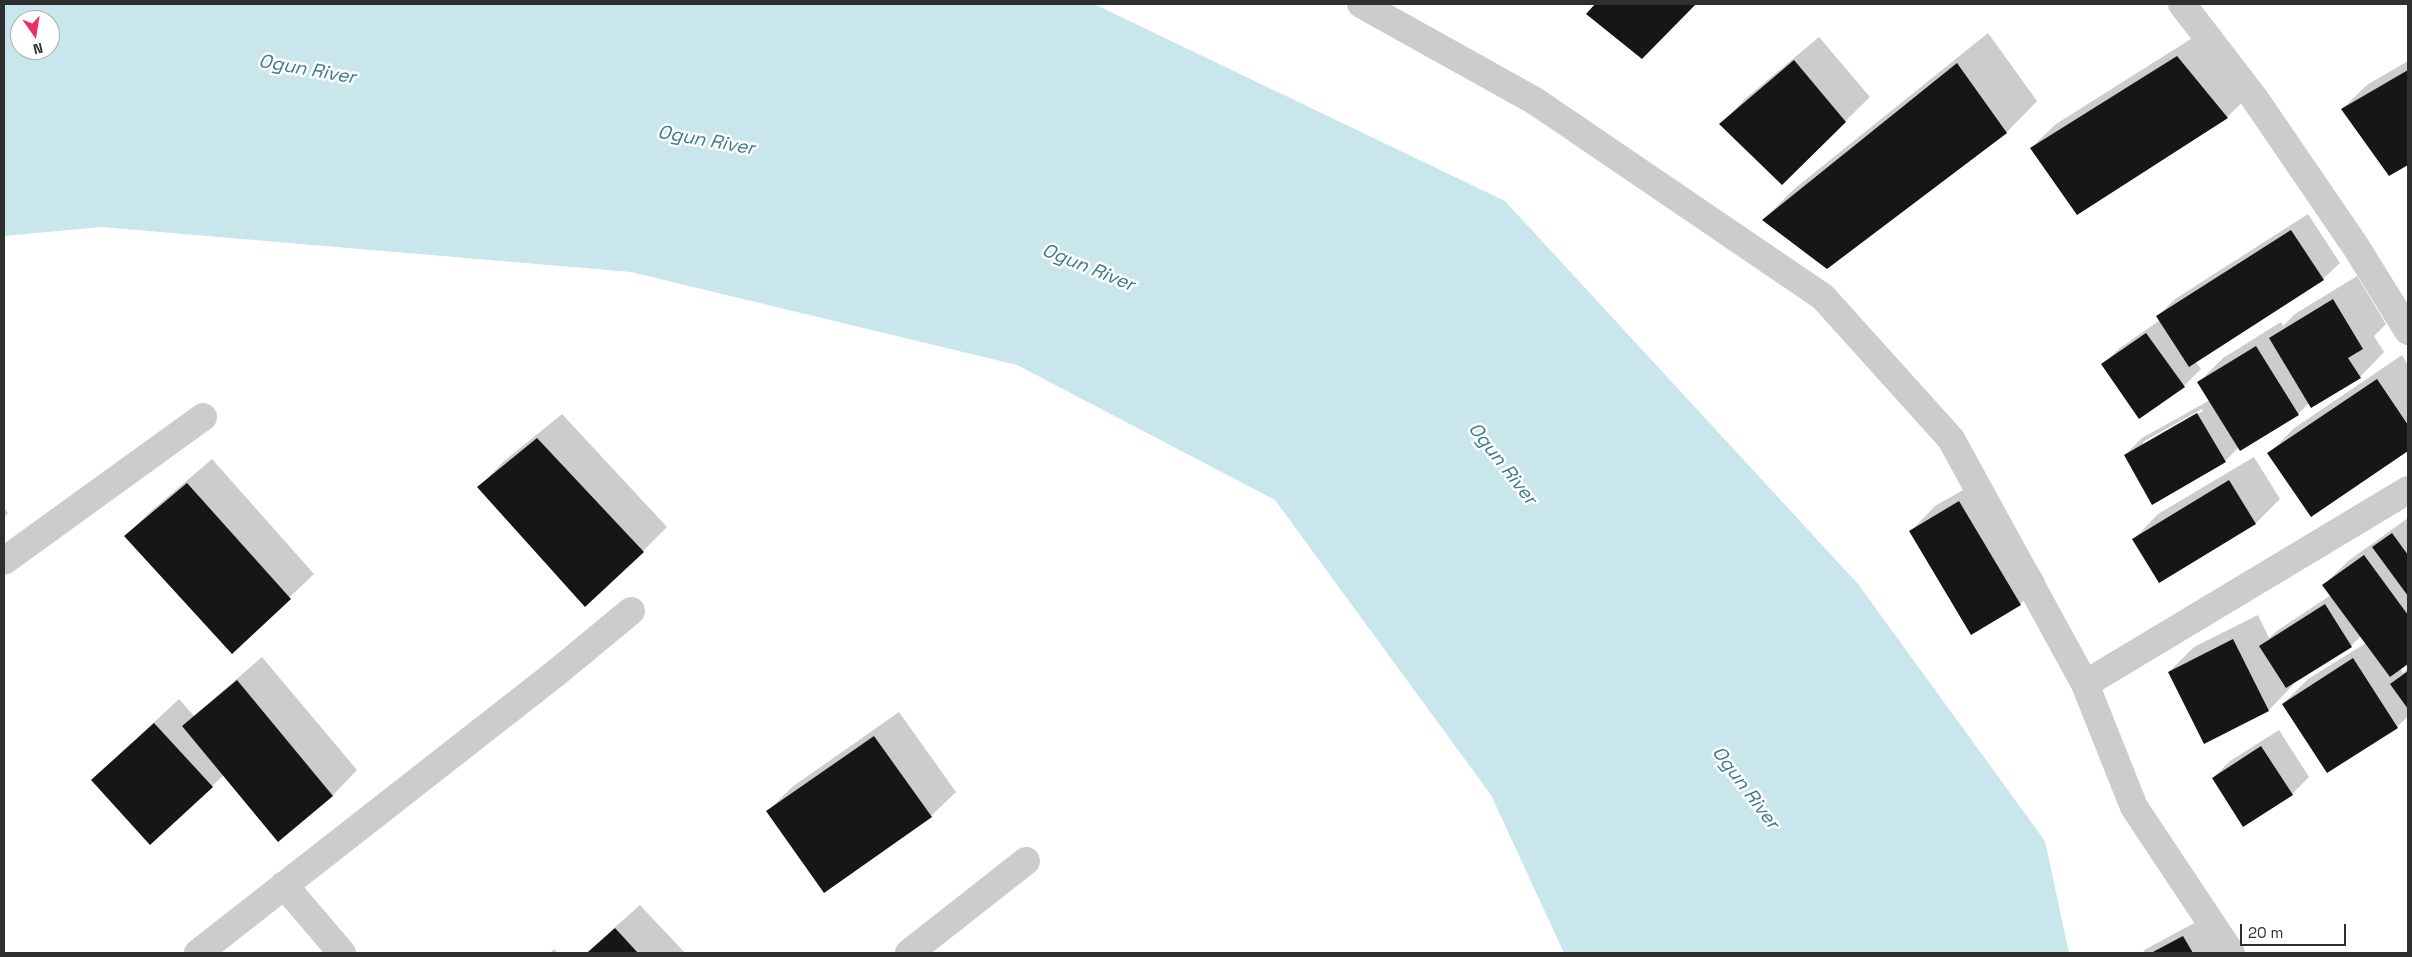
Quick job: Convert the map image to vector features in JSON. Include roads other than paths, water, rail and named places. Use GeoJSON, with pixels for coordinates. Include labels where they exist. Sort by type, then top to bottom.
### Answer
{"type":"FeatureCollection","features":[{"type":"Feature","properties":{"kind":"street"},"geometry":{"type":"LineString","coordinates":[[1361,4],[1535,101],[1823,297],[1951,438],[2085,684],[2134,807],[2231,953]]}},
{"type":"Feature","properties":{"kind":"street"},"geometry":{"type":"LineString","coordinates":[[2182,4],[2255,98],[2356,246],[2408,331]]}},
{"type":"Feature","properties":{"kind":"street"},"geometry":{"type":"LineString","coordinates":[[4,561],[203,417]]}},
{"type":"Feature","properties":{"kind":"street"},"geometry":{"type":"LineString","coordinates":[[2085,684],[2408,490]]}},
{"type":"Feature","properties":{"kind":"street"},"geometry":{"type":"LineString","coordinates":[[198,953],[556,673],[631,611]]}},
{"type":"Feature","properties":{"kind":"street"},"geometry":{"type":"LineString","coordinates":[[910,953],[1026,861]]}},
{"type":"Feature","properties":{"kind":"street"},"geometry":{"type":"LineString","coordinates":[[284,885],[342,953]]}},
{"type":"Feature","properties":{"kind":"water","name":"Ogun River"},"geometry":{"type":"Polygon","coordinates":[[[4,4],[1094,4],[1505,201],[1858,584],[2045,841],[2069,953],[1564,953],[1491,795],[1275,500],[1017,365],[631,272],[101,227],[4,236],[4,4]]]}}]}
